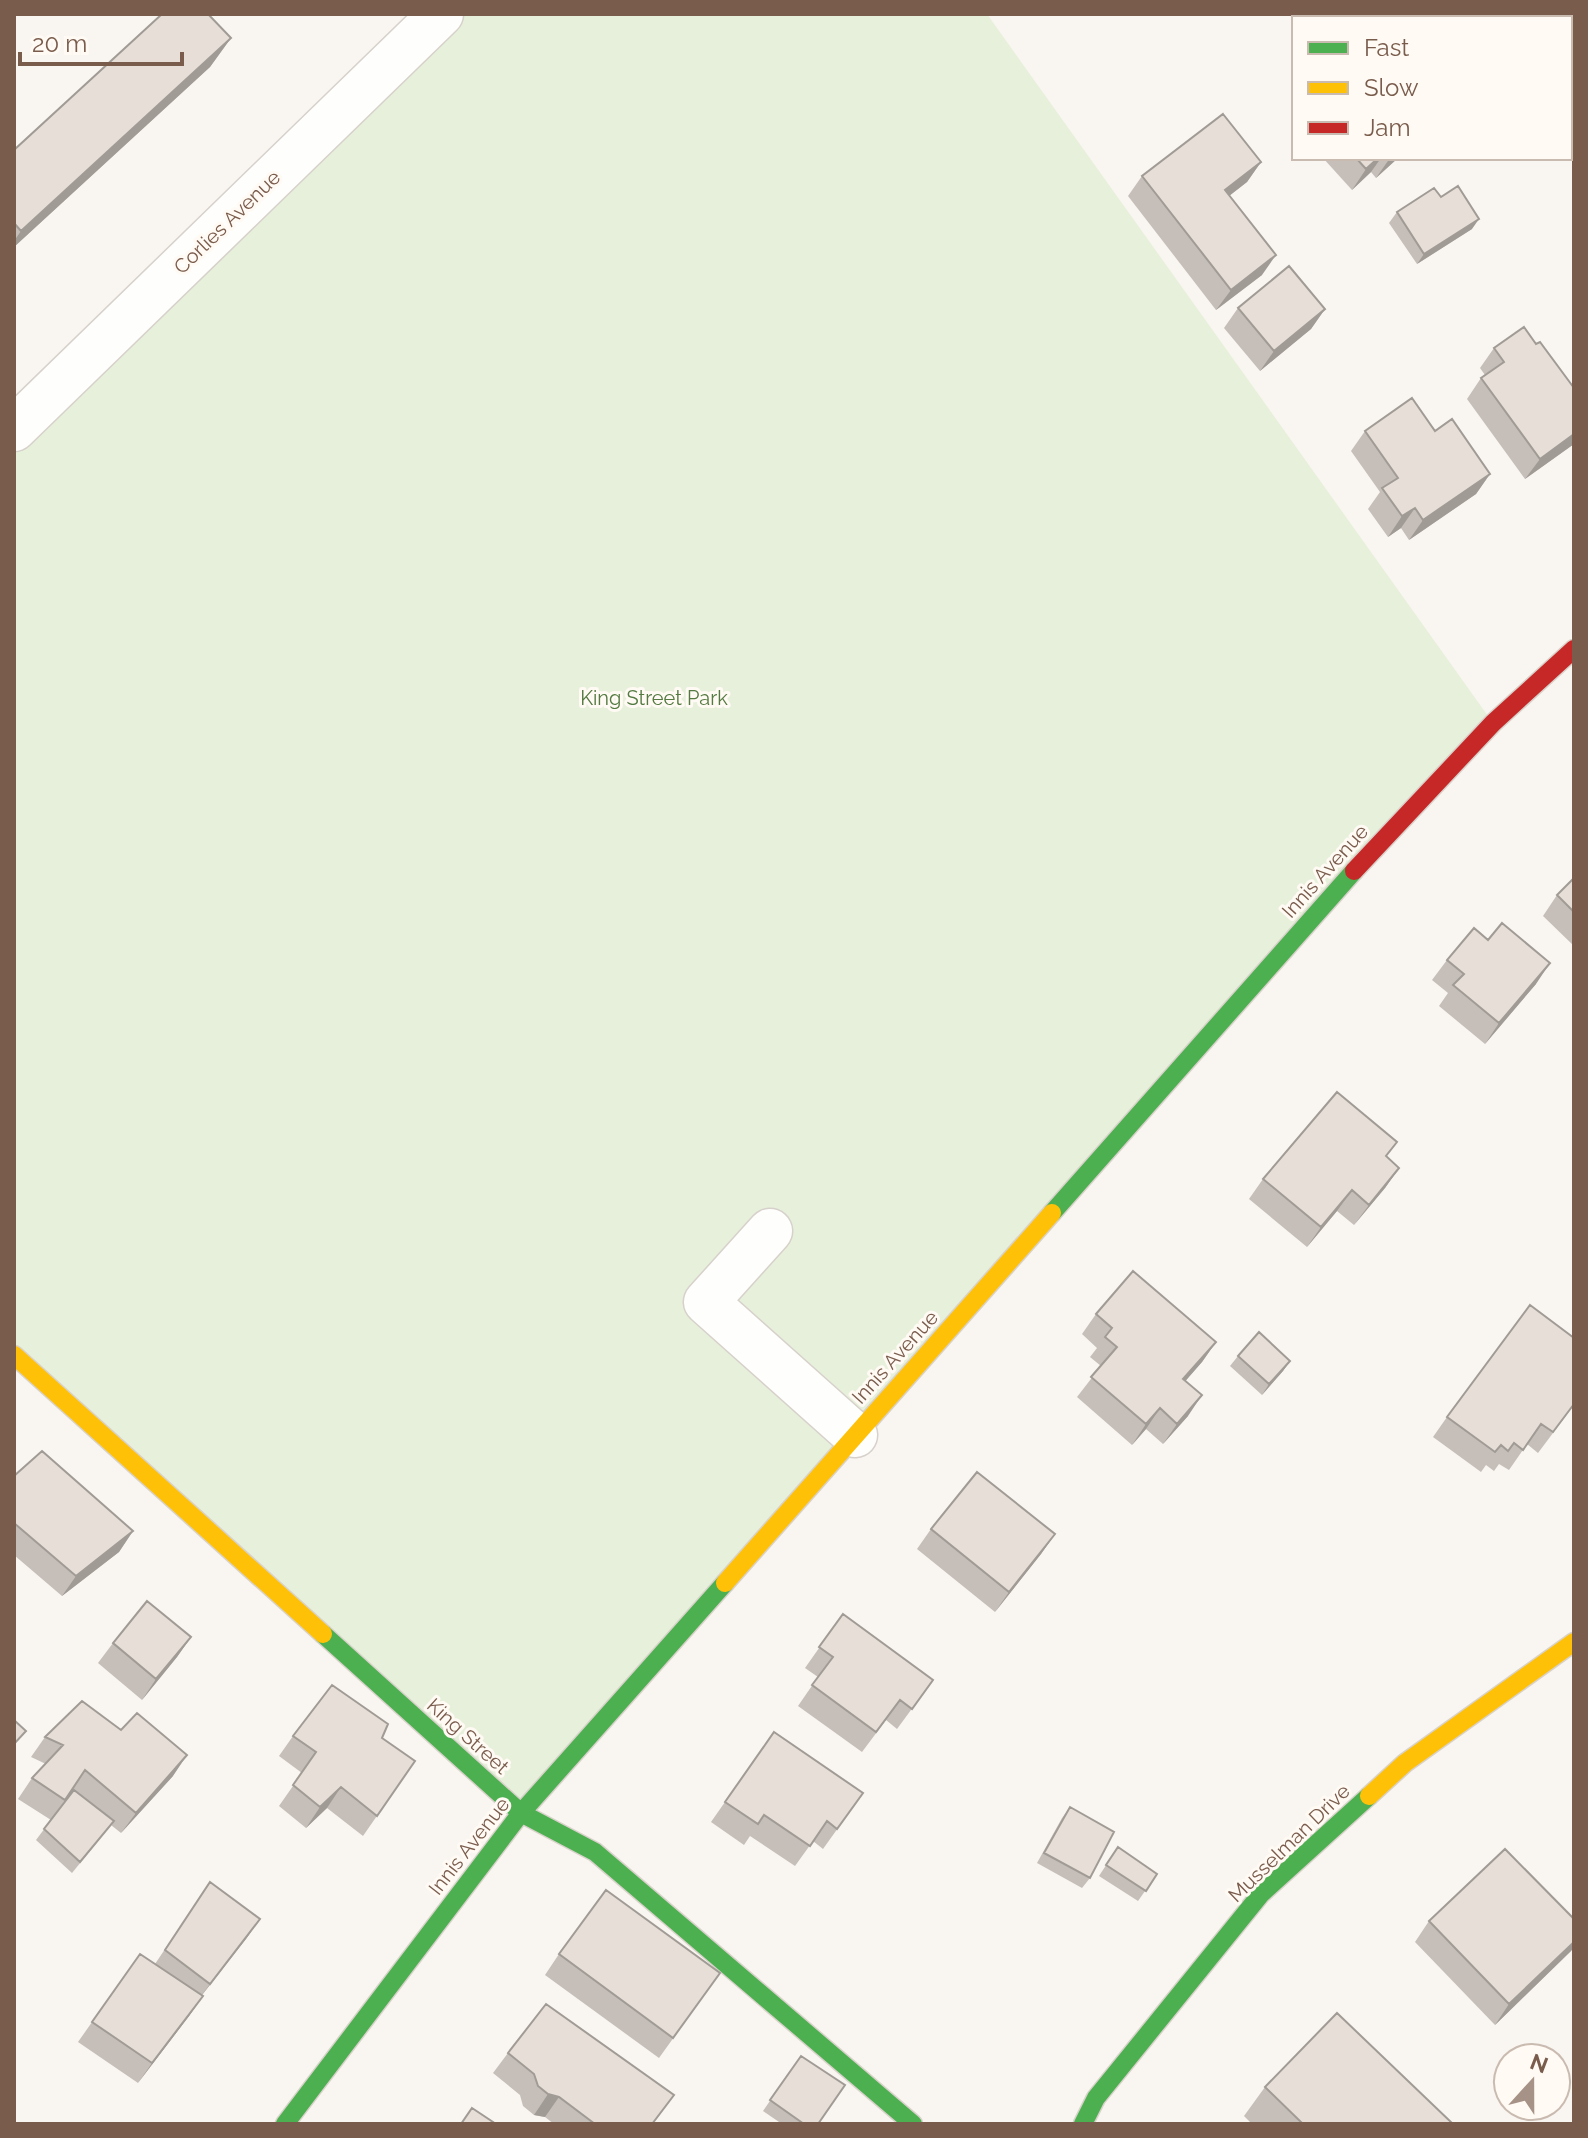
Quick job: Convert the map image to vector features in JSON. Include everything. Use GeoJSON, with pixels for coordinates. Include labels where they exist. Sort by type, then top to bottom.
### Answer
{"type":"FeatureCollection","features":[{"type":"Feature","properties":{"kind":"main road","name":"Innis Avenue"},"geometry":{"type":"LineString","coordinates":[[285,2124],[521,1813],[1402,817],[1493,723],[1574,649]]}},
{"type":"Feature","properties":{"kind":"main road","name":"King Street"},"geometry":{"type":"LineString","coordinates":[[16,1359],[521,1813],[595,1852],[913,2124]]}},
{"type":"Feature","properties":{"kind":"main road","name":"Musselman Drive"},"geometry":{"type":"LineString","coordinates":[[1083,2124],[1096,2098],[1261,1894],[1405,1763],[1574,1642]]}},
{"type":"Feature","properties":{"kind":"street","name":"Corlies Avenue"},"geometry":{"type":"LineString","coordinates":[[14,429],[427,19]]}},
{"type":"Feature","properties":{"kind":"street"},"geometry":{"type":"LineString","coordinates":[[770,1231],[706,1302],[855,1435]]}},
{"type":"Feature","properties":{"kind":"green space","name":"King Street Park"},"geometry":{"type":"Polygon","coordinates":[[[441,14],[987,14],[1493,723],[521,1813],[14,1355],[14,429],[441,14]]]}},
{"type":"Feature","properties":{"kind":"building"},"geometry":{"type":"Polygon","coordinates":[[[162,14],[208,14],[231,38],[21,231],[14,223],[14,150],[162,14]]]}},
{"type":"Feature","properties":{"kind":"building"},"geometry":{"type":"Polygon","coordinates":[[[1329,14],[1376,14],[1374,16],[1329,14]]]}},
{"type":"Feature","properties":{"kind":"building"},"geometry":{"type":"Polygon","coordinates":[[[1223,114],[1261,162],[1225,190],[1276,255],[1231,290],[1142,176],[1223,114]]]}},
{"type":"Feature","properties":{"kind":"building"},"geometry":{"type":"Polygon","coordinates":[[[1358,160],[1376,160],[1366,169],[1358,160]]]}},
{"type":"Feature","properties":{"kind":"building"},"geometry":{"type":"Polygon","coordinates":[[[1458,186],[1479,219],[1424,254],[1397,212],[1434,188],[1441,197],[1458,186]]]}},
{"type":"Feature","properties":{"kind":"building"},"geometry":{"type":"Polygon","coordinates":[[[1289,266],[1325,309],[1274,351],[1238,308],[1289,266]]]}},
{"type":"Feature","properties":{"kind":"building"},"geometry":{"type":"Polygon","coordinates":[[[1524,327],[1536,344],[1540,342],[1574,388],[1574,434],[1540,459],[1481,378],[1504,362],[1494,348],[1524,327]]]}},
{"type":"Feature","properties":{"kind":"building"},"geometry":{"type":"Polygon","coordinates":[[[1412,398],[1435,431],[1452,419],[1490,474],[1423,520],[1415,508],[1402,516],[1382,488],[1398,478],[1365,431],[1412,398]]]}},
{"type":"Feature","properties":{"kind":"building"},"geometry":{"type":"Polygon","coordinates":[[[1574,878],[1574,912],[1557,895],[1574,878]]]}},
{"type":"Feature","properties":{"kind":"building"},"geometry":{"type":"Polygon","coordinates":[[[1502,923],[1550,963],[1499,1023],[1453,985],[1464,974],[1447,960],[1474,928],[1488,940],[1502,923]]]}},
{"type":"Feature","properties":{"kind":"building"},"geometry":{"type":"Polygon","coordinates":[[[1337,1092],[1397,1142],[1386,1156],[1399,1168],[1369,1205],[1352,1190],[1321,1227],[1263,1179],[1337,1092]]]}},
{"type":"Feature","properties":{"kind":"building"},"geometry":{"type":"Polygon","coordinates":[[[1133,1271],[1216,1342],[1183,1379],[1202,1395],[1177,1424],[1160,1408],[1146,1424],[1091,1377],[1117,1347],[1105,1337],[1112,1328],[1096,1314],[1133,1271]]]}},
{"type":"Feature","properties":{"kind":"building"},"geometry":{"type":"Polygon","coordinates":[[[1530,1305],[1574,1338],[1574,1404],[1553,1432],[1541,1424],[1523,1450],[1514,1443],[1508,1451],[1501,1445],[1495,1452],[1447,1417],[1530,1305]]]}},
{"type":"Feature","properties":{"kind":"building"},"geometry":{"type":"Polygon","coordinates":[[[1259,1332],[1290,1361],[1269,1384],[1238,1356],[1259,1332]]]}},
{"type":"Feature","properties":{"kind":"building"},"geometry":{"type":"Polygon","coordinates":[[[42,1451],[133,1531],[76,1576],[14,1523],[14,1476],[42,1451]]]}},
{"type":"Feature","properties":{"kind":"building"},"geometry":{"type":"Polygon","coordinates":[[[977,1472],[1055,1534],[1009,1592],[931,1529],[977,1472]]]}},
{"type":"Feature","properties":{"kind":"building"},"geometry":{"type":"Polygon","coordinates":[[[147,1601],[191,1637],[156,1679],[113,1643],[147,1601]]]}},
{"type":"Feature","properties":{"kind":"building"},"geometry":{"type":"Polygon","coordinates":[[[843,1614],[933,1680],[912,1709],[900,1700],[876,1732],[812,1685],[833,1657],[819,1647],[843,1614]]]}},
{"type":"Feature","properties":{"kind":"building"},"geometry":{"type":"Polygon","coordinates":[[[332,1685],[388,1724],[382,1738],[415,1761],[377,1816],[341,1787],[320,1807],[293,1785],[316,1752],[293,1736],[332,1685]]]}},
{"type":"Feature","properties":{"kind":"building"},"geometry":{"type":"Polygon","coordinates":[[[82,1701],[121,1730],[137,1713],[187,1755],[136,1813],[85,1770],[65,1800],[32,1778],[63,1745],[45,1737],[82,1701]]]}},
{"type":"Feature","properties":{"kind":"building"},"geometry":{"type":"Polygon","coordinates":[[[14,1720],[26,1731],[14,1744],[14,1720]]]}},
{"type":"Feature","properties":{"kind":"building"},"geometry":{"type":"Polygon","coordinates":[[[774,1732],[863,1793],[837,1829],[827,1821],[810,1846],[764,1815],[758,1824],[725,1802],[774,1732]]]}},
{"type":"Feature","properties":{"kind":"building"},"geometry":{"type":"Polygon","coordinates":[[[74,1790],[114,1821],[80,1862],[44,1829],[74,1790]]]}},
{"type":"Feature","properties":{"kind":"building"},"geometry":{"type":"Polygon","coordinates":[[[1070,1807],[1114,1832],[1090,1878],[1044,1853],[1070,1807]]]}},
{"type":"Feature","properties":{"kind":"building"},"geometry":{"type":"Polygon","coordinates":[[[1118,1847],[1157,1874],[1146,1891],[1106,1865],[1118,1847]]]}},
{"type":"Feature","properties":{"kind":"building"},"geometry":{"type":"Polygon","coordinates":[[[1505,1849],[1574,1919],[1574,1942],[1509,2004],[1429,1921],[1505,1849]]]}},
{"type":"Feature","properties":{"kind":"building"},"geometry":{"type":"Polygon","coordinates":[[[210,1882],[260,1919],[210,1984],[165,1950],[210,1882]]]}},
{"type":"Feature","properties":{"kind":"building"},"geometry":{"type":"Polygon","coordinates":[[[606,1890],[720,1973],[673,2038],[559,1954],[606,1890]]]}},
{"type":"Feature","properties":{"kind":"building"},"geometry":{"type":"Polygon","coordinates":[[[140,1954],[203,1996],[152,2063],[92,2022],[140,1954]]]}},
{"type":"Feature","properties":{"kind":"building"},"geometry":{"type":"Polygon","coordinates":[[[546,2004],[674,2095],[652,2124],[595,2124],[559,2097],[548,2094],[538,2086],[534,2074],[508,2053],[546,2004]]]}},
{"type":"Feature","properties":{"kind":"building"},"geometry":{"type":"Polygon","coordinates":[[[1337,2013],[1453,2124],[1303,2124],[1265,2087],[1337,2013]]]}},
{"type":"Feature","properties":{"kind":"building"},"geometry":{"type":"Polygon","coordinates":[[[801,2056],[845,2085],[818,2124],[804,2124],[770,2100],[801,2056]]]}},
{"type":"Feature","properties":{"kind":"building"},"geometry":{"type":"Polygon","coordinates":[[[472,2108],[496,2124],[461,2124],[472,2108]]]}},
{"type":"Feature","properties":{"kind":"traffic: fast"},"geometry":{"type":"LineString","coordinates":[[1052,1213],[1354,871]]}},
{"type":"Feature","properties":{"kind":"traffic: fast"},"geometry":{"type":"LineString","coordinates":[[285,2124],[521,1813],[725,1583]]}},
{"type":"Feature","properties":{"kind":"traffic: fast"},"geometry":{"type":"LineString","coordinates":[[323,1634],[521,1813],[595,1852],[913,2124]]}},
{"type":"Feature","properties":{"kind":"traffic: fast"},"geometry":{"type":"LineString","coordinates":[[1083,2124],[1096,2098],[1261,1894],[1369,1796]]}},
{"type":"Feature","properties":{"kind":"traffic: slow"},"geometry":{"type":"LineString","coordinates":[[725,1583],[1052,1213]]}},
{"type":"Feature","properties":{"kind":"traffic: slow"},"geometry":{"type":"LineString","coordinates":[[14,1355],[323,1634]]}},
{"type":"Feature","properties":{"kind":"traffic: slow"},"geometry":{"type":"LineString","coordinates":[[1369,1796],[1405,1763],[1574,1642]]}},
{"type":"Feature","properties":{"kind":"traffic: jam"},"geometry":{"type":"LineString","coordinates":[[1354,871],[1493,723],[1574,649]]}}]}
